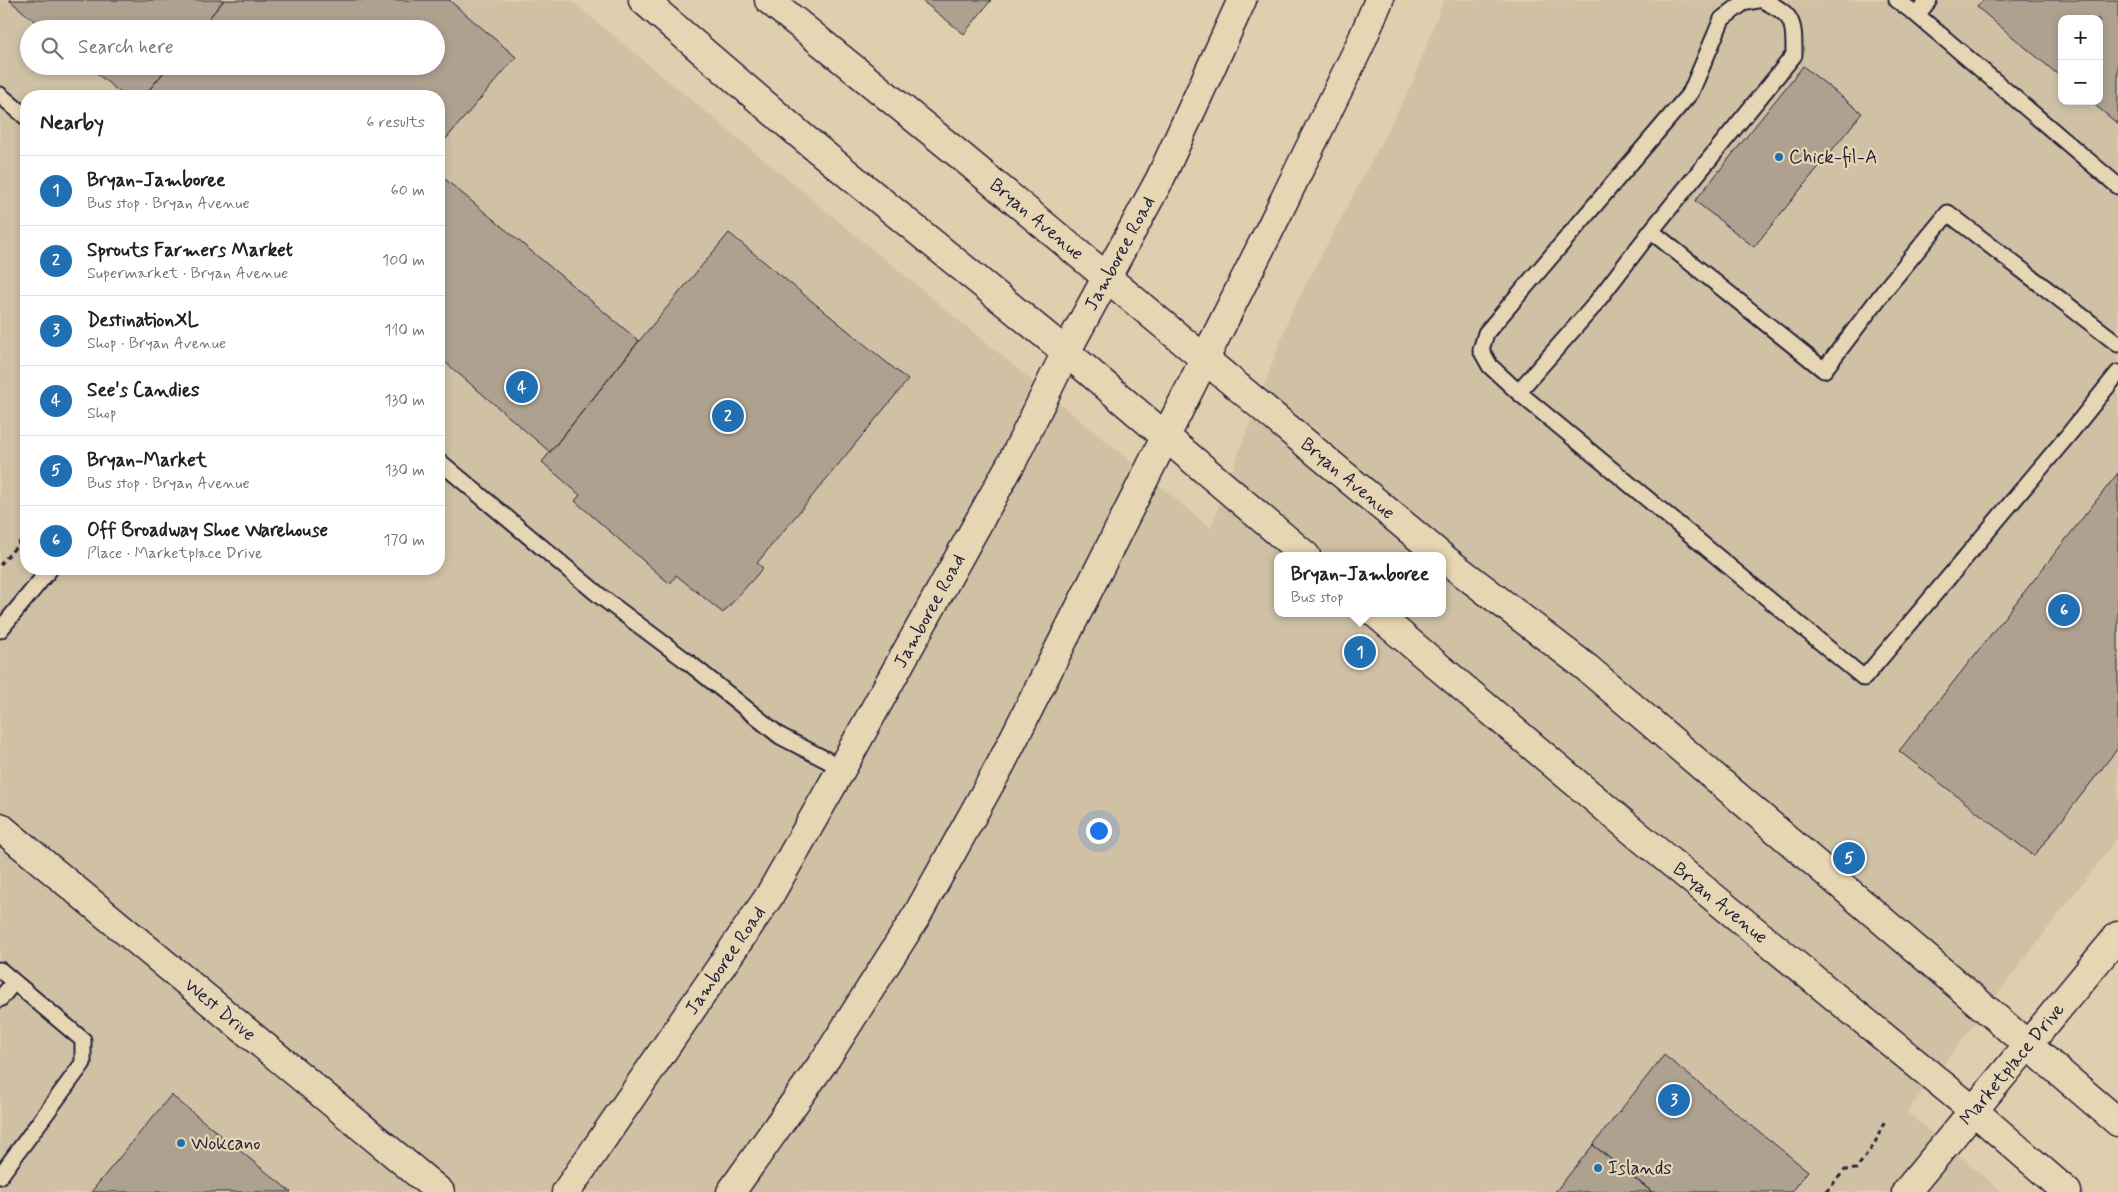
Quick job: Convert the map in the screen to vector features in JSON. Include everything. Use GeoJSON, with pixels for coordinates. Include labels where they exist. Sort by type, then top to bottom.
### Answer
{"type":"FeatureCollection","features":[{"type":"Feature","properties":{"kind":"main road"},"geometry":{"type":"LineString","coordinates":[[643,0],[805,139],[1066,352],[1301,552]]}},
{"type":"Feature","properties":{"kind":"main road","name":"Bryan Avenue"},"geometry":{"type":"LineString","coordinates":[[769,0],[1436,552]]}},
{"type":"Feature","properties":{"kind":"main road","name":"Jamboree Road"},"geometry":{"type":"LineString","coordinates":[[566,1192],[768,898],[842,768],[1008,469],[1066,352],[1160,179],[1242,0]]}},
{"type":"Feature","properties":{"kind":"main road"},"geometry":{"type":"LineString","coordinates":[[731,1192],[826,1057],[917,915],[1001,764],[1359,47],[1379,0]]}},
{"type":"Feature","properties":{"kind":"main road","name":"Bryan Avenue"},"geometry":{"type":"LineString","coordinates":[[1446,560],[1587,668],[2118,1122]]}},
{"type":"Feature","properties":{"kind":"main road","name":"Bryan Avenue"},"geometry":{"type":"LineString","coordinates":[[1379,617],[1640,836],[1973,1110],[2068,1192]]}},
{"type":"Feature","properties":{"kind":"main road","name":"West Drive"},"geometry":{"type":"LineString","coordinates":[[0,827],[440,1192]]}},
{"type":"Feature","properties":{"kind":"main road","name":"Marketplace Drive"},"geometry":{"type":"LineString","coordinates":[[1906,1192],[2118,936]]}},
{"type":"Feature","properties":{"kind":"lane"},"geometry":{"type":"LineString","coordinates":[[1758,0],[1743,3],[1722,19],[1690,92],[1486,333],[1481,350],[1490,366],[1518,392],[1864,678],[2070,433],[2118,373]]}},
{"type":"Feature","properties":{"kind":"lane"},"geometry":{"type":"LineString","coordinates":[[1518,392],[1592,308],[1794,55],[1794,25],[1780,8],[1762,0]]}},
{"type":"Feature","properties":{"kind":"lane"},"geometry":{"type":"LineString","coordinates":[[1897,0],[2118,186]]}},
{"type":"Feature","properties":{"kind":"lane"},"geometry":{"type":"LineString","coordinates":[[1917,15],[1929,0]]}},
{"type":"Feature","properties":{"kind":"lane"},"geometry":{"type":"LineString","coordinates":[[0,95],[20,111]]}},
{"type":"Feature","properties":{"kind":"lane"},"geometry":{"type":"LineString","coordinates":[[1651,232],[1824,370],[1888,286],[1948,213],[2118,344]]}},
{"type":"Feature","properties":{"kind":"lane"},"geometry":{"type":"LineString","coordinates":[[445,466],[604,600],[688,662],[780,736],[842,768]]}},
{"type":"Feature","properties":{"kind":"lane"},"geometry":{"type":"LineString","coordinates":[[0,630],[45,575]]}},
{"type":"Feature","properties":{"kind":"lane"},"geometry":{"type":"LineString","coordinates":[[0,970],[83,1040],[83,1063],[0,1176]]}},
{"type":"Feature","properties":{"kind":"lane"},"geometry":{"type":"LineString","coordinates":[[0,999],[14,982]]}},
{"type":"Feature","properties":{"kind":"path"},"geometry":{"type":"LineString","coordinates":[[0,565],[20,542]]}},
{"type":"Feature","properties":{"kind":"path"},"geometry":{"type":"LineString","coordinates":[[1826,1192],[1844,1170],[1856,1169],[1874,1145],[1886,1120]]}},
{"type":"Feature","properties":{"kind":"shaded area"},"geometry":{"type":"Polygon","coordinates":[[[0,0],[570,0],[1211,528],[1291,313],[1411,86],[1444,0],[2118,0],[2118,837],[1907,1112],[2002,1192],[0,1192],[0,0]]]}},
{"type":"Feature","properties":{"kind":"building"},"geometry":{"type":"Polygon","coordinates":[[[9,0],[224,0],[207,20],[33,20],[9,0]]]}},
{"type":"Feature","properties":{"kind":"building"},"geometry":{"type":"Polygon","coordinates":[[[224,0],[449,0],[516,57],[445,140],[445,90],[149,90],[162,75],[445,75],[445,20],[207,20],[224,0]]]}},
{"type":"Feature","properties":{"kind":"building"},"geometry":{"type":"Polygon","coordinates":[[[921,0],[991,0],[964,34],[921,0]]]}},
{"type":"Feature","properties":{"kind":"building"},"geometry":{"type":"Polygon","coordinates":[[[1983,0],[2118,0],[2118,124],[2095,105],[2103,105],[2103,15],[2058,15],[2058,75],[1977,7],[1983,0]]]}},
{"type":"Feature","properties":{"kind":"building","name":"Chick-fil-A"},"geometry":{"type":"Polygon","coordinates":[[[1803,66],[1862,113],[1754,247],[1695,201],[1803,66]]]}},
{"type":"Feature","properties":{"kind":"building"},"geometry":{"type":"Polygon","coordinates":[[[99,75],[162,75],[149,90],[117,90],[99,75]]]}},
{"type":"Feature","properties":{"kind":"building"},"geometry":{"type":"Polygon","coordinates":[[[445,179],[639,341],[550,452],[445,362],[445,179]]]}},
{"type":"Feature","properties":{"kind":"building"},"geometry":{"type":"Polygon","coordinates":[[[729,233],[908,380],[757,563],[763,568],[723,613],[676,575],[670,584],[575,501],[580,495],[542,462],[729,233]]]}},
{"type":"Feature","properties":{"kind":"building"},"geometry":{"type":"Polygon","coordinates":[[[2118,473],[2118,748],[2034,856],[1899,751],[2118,473]]]}},
{"type":"Feature","properties":{"kind":"building"},"geometry":{"type":"Polygon","coordinates":[[[1664,1055],[1808,1171],[1792,1192],[1652,1192],[1593,1145],[1664,1055]]]}},
{"type":"Feature","properties":{"kind":"building","name":"Wokcano"},"geometry":{"type":"Polygon","coordinates":[[[171,1095],[291,1192],[91,1192],[171,1095]]]}},
{"type":"Feature","properties":{"kind":"building","name":"Islands"},"geometry":{"type":"Polygon","coordinates":[[[1593,1145],[1652,1192],[1555,1192],[1593,1145]]]}},
{"type":"Feature","properties":{"kind":"place","name":"Chick-fil-A"},"geometry":{"type":"Point","coordinates":[1779,157]}},
{"type":"Feature","properties":{"kind":"place","name":"See's Candies"},"geometry":{"type":"Point","coordinates":[522,387]}},
{"type":"Feature","properties":{"kind":"place","name":"Sprouts Farmers Market"},"geometry":{"type":"Point","coordinates":[728,416]}},
{"type":"Feature","properties":{"kind":"place","name":"Off Broadway Shoe Warehouse"},"geometry":{"type":"Point","coordinates":[2064,610]}},
{"type":"Feature","properties":{"kind":"place","name":"Bryan-Jamboree"},"geometry":{"type":"Point","coordinates":[1360,652]}},
{"type":"Feature","properties":{"kind":"place","name":"Bryan-Market"},"geometry":{"type":"Point","coordinates":[1849,858]}},
{"type":"Feature","properties":{"kind":"place","name":"DestinationXL"},"geometry":{"type":"Point","coordinates":[1674,1100]}},
{"type":"Feature","properties":{"kind":"place","name":"Wokcano"},"geometry":{"type":"Point","coordinates":[181,1143]}},
{"type":"Feature","properties":{"kind":"place","name":"Islands"},"geometry":{"type":"Point","coordinates":[1598,1168]}}]}
